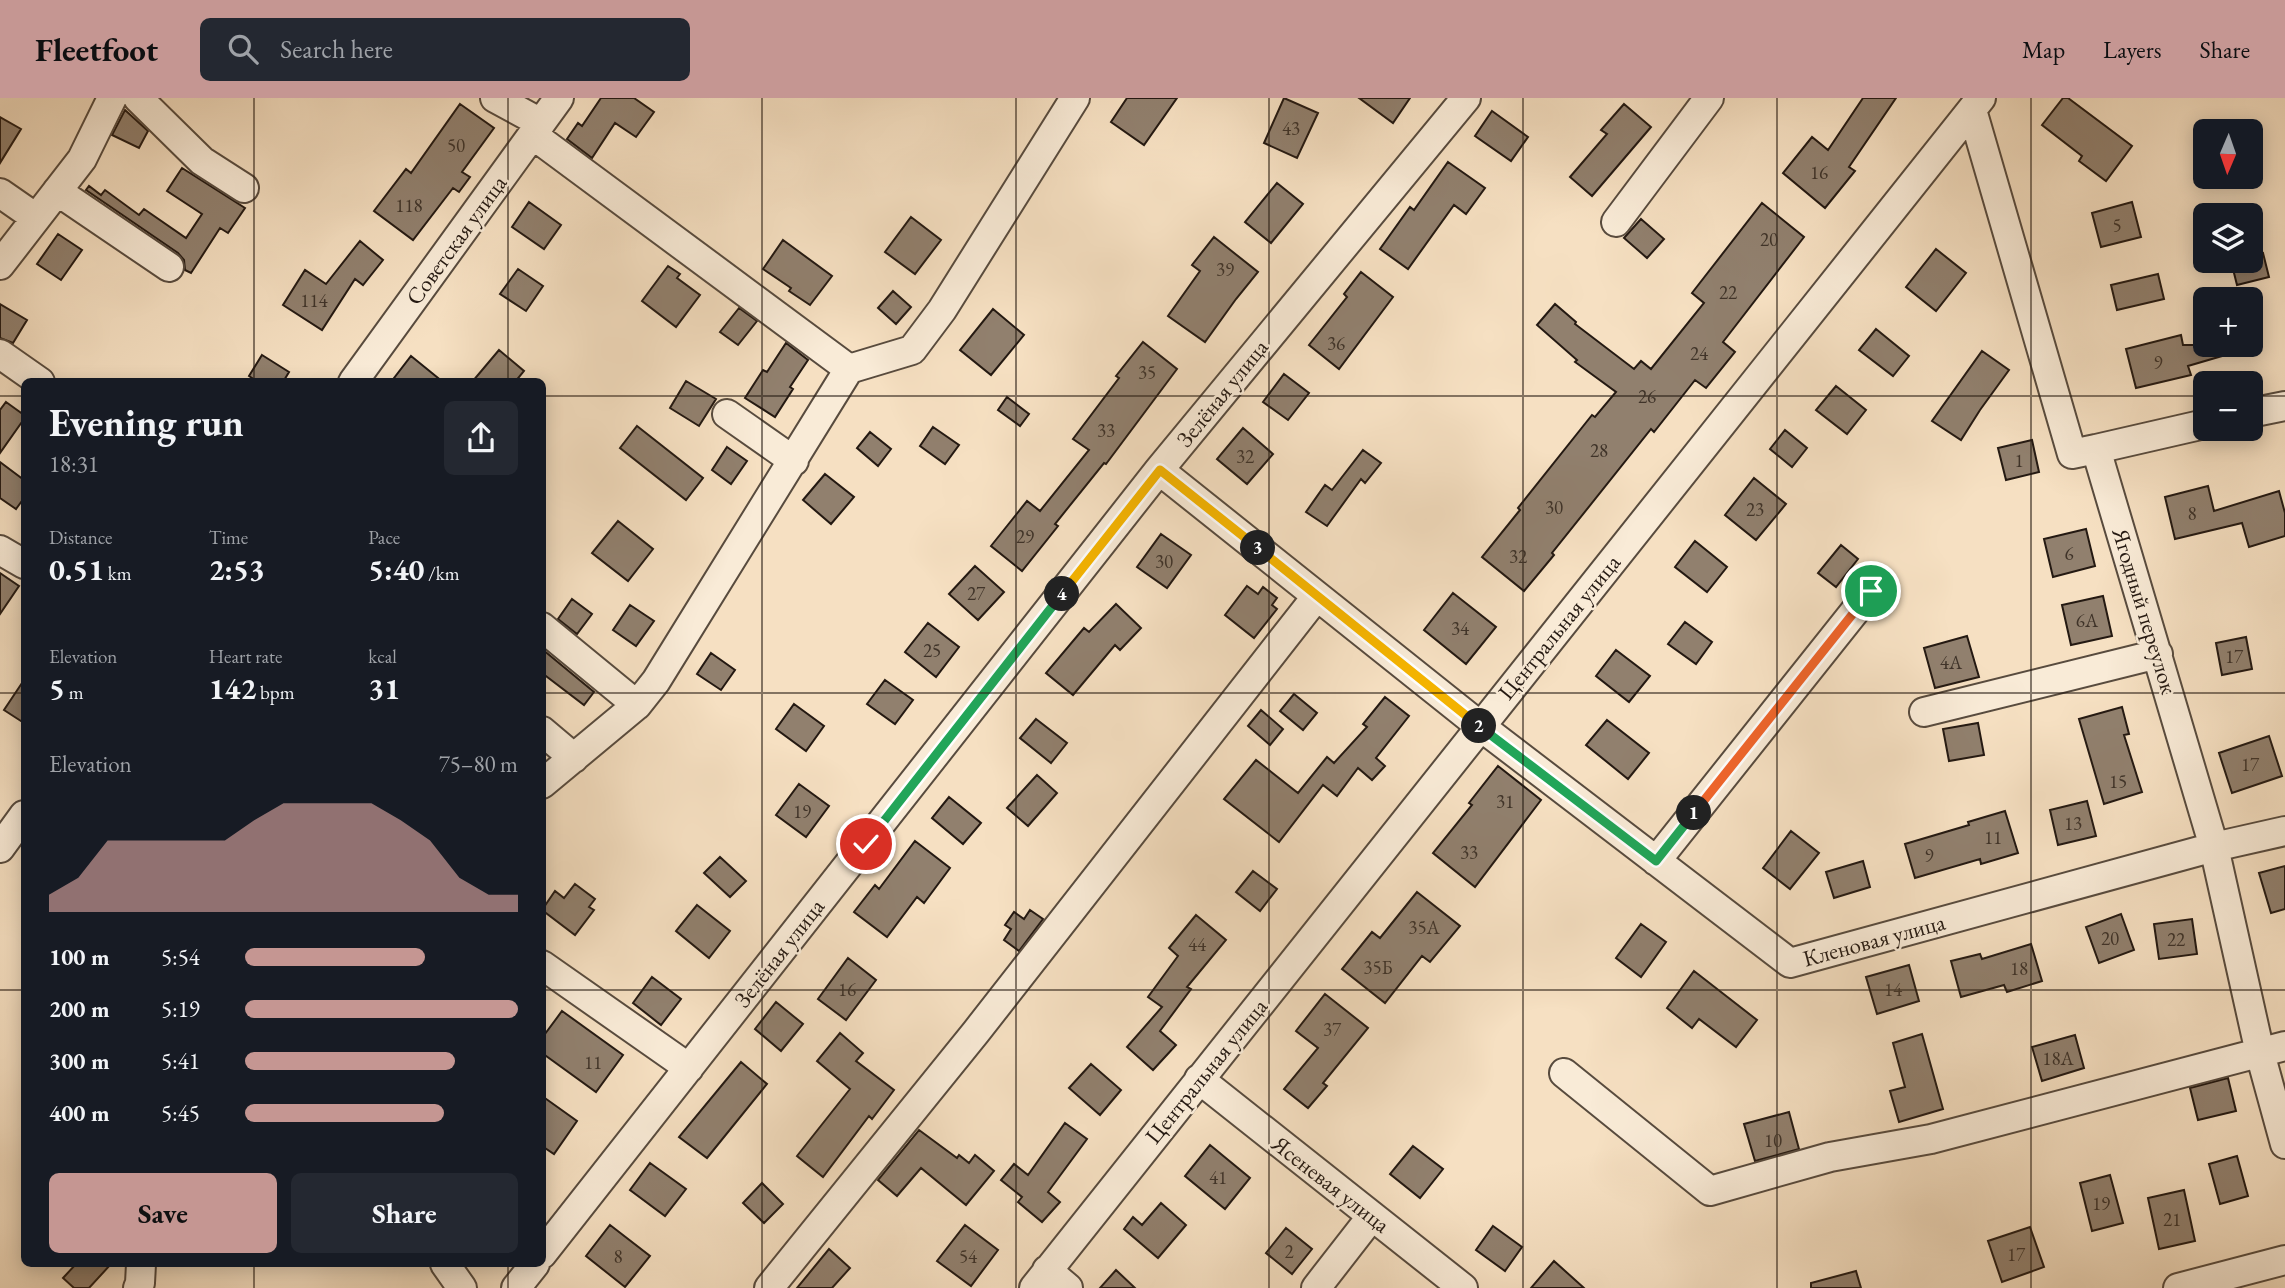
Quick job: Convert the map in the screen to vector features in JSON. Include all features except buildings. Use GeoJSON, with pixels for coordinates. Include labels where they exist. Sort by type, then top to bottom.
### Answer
{"type":"FeatureCollection","features":[{"type":"Feature","properties":{"kind":"street"},"geometry":{"type":"LineString","coordinates":[[0,265],[82,159],[113,98]]}},
{"type":"Feature","properties":{"kind":"street"},"geometry":{"type":"LineString","coordinates":[[138,98],[202,161],[244,188]]}},
{"type":"Feature","properties":{"kind":"street"},"geometry":{"type":"LineString","coordinates":[[495,98],[849,369]]}},
{"type":"Feature","properties":{"kind":"street","name":"Советская улица"},"geometry":{"type":"LineString","coordinates":[[355,378],[559,98]]}},
{"type":"Feature","properties":{"kind":"street"},"geometry":{"type":"LineString","coordinates":[[546,781],[638,705],[656,681],[849,369],[912,351],[942,310],[1075,98]]}},
{"type":"Feature","properties":{"kind":"street","name":"Зелёная улица"},"geometry":{"type":"LineString","coordinates":[[546,1249],[1160,470],[1465,98]]}},
{"type":"Feature","properties":{"kind":"street"},"geometry":{"type":"LineString","coordinates":[[1616,222],[1709,98]]}},
{"type":"Feature","properties":{"kind":"street"},"geometry":{"type":"LineString","coordinates":[[1977,104],[2072,454],[2193,427]]}},
{"type":"Feature","properties":{"kind":"street","name":"Центральная улица"},"geometry":{"type":"LineString","coordinates":[[1050,1282],[1199,1079],[1977,104]]}},
{"type":"Feature","properties":{"kind":"street"},"geometry":{"type":"LineString","coordinates":[[57,191],[169,267]]}},
{"type":"Feature","properties":{"kind":"street"},"geometry":{"type":"LineString","coordinates":[[0,193],[36,218]]}},
{"type":"Feature","properties":{"kind":"street"},"geometry":{"type":"LineString","coordinates":[[0,354],[34,378]]}},
{"type":"Feature","properties":{"kind":"street"},"geometry":{"type":"LineString","coordinates":[[2263,410],[2285,406]]}},
{"type":"Feature","properties":{"kind":"street"},"geometry":{"type":"LineString","coordinates":[[727,414],[794,461]]}},
{"type":"Feature","properties":{"kind":"street","name":"Ягодный переулок"},"geometry":{"type":"LineString","coordinates":[[2096,449],[2272,1049],[2285,1144]]}},
{"type":"Feature","properties":{"kind":"street","name":"Кленовая улица"},"geometry":{"type":"LineString","coordinates":[[1160,470],[1480,726],[1790,963],[2214,847],[2285,831]]}},
{"type":"Feature","properties":{"kind":"street"},"geometry":{"type":"LineString","coordinates":[[0,550],[21,562]]}},
{"type":"Feature","properties":{"kind":"street"},"geometry":{"type":"LineString","coordinates":[[1656,861],[1871,591]]}},
{"type":"Feature","properties":{"kind":"street"},"geometry":{"type":"LineString","coordinates":[[769,1288],[976,1032],[1317,596]]}},
{"type":"Feature","properties":{"kind":"street"},"geometry":{"type":"LineString","coordinates":[[546,630],[638,705]]}},
{"type":"Feature","properties":{"kind":"street"},"geometry":{"type":"LineString","coordinates":[[1924,712],[2158,654]]}},
{"type":"Feature","properties":{"kind":"street"},"geometry":{"type":"LineString","coordinates":[[546,734],[574,758]]}},
{"type":"Feature","properties":{"kind":"street"},"geometry":{"type":"LineString","coordinates":[[0,848],[21,819]]}},
{"type":"Feature","properties":{"kind":"street"},"geometry":{"type":"LineString","coordinates":[[546,968],[689,1068]]}},
{"type":"Feature","properties":{"kind":"street"},"geometry":{"type":"LineString","coordinates":[[1564,1073],[1710,1191],[1830,1157],[1931,1139],[2272,1049]]}},
{"type":"Feature","properties":{"kind":"street","name":"Ясеневая улица"},"geometry":{"type":"LineString","coordinates":[[1199,1079],[1463,1288]]}},
{"type":"Feature","properties":{"kind":"street"},"geometry":{"type":"LineString","coordinates":[[1316,1288],[1372,1216]]}},
{"type":"Feature","properties":{"kind":"street"},"geometry":{"type":"LineString","coordinates":[[2178,1288],[2285,1259]]}},
{"type":"Feature","properties":{"kind":"street"},"geometry":{"type":"LineString","coordinates":[[138,1288],[141,1267]]}},
{"type":"Feature","properties":{"kind":"street"},"geometry":{"type":"LineString","coordinates":[[446,1267],[462,1288]]}},
{"type":"Feature","properties":{"kind":"street"},"geometry":{"type":"LineString","coordinates":[[516,1288],[533,1267]]}},
{"type":"Feature","properties":{"kind":"route"},"geometry":{"type":"LineString","coordinates":[[866,844],[1160,470],[1480,726],[1656,861],[1871,591]]}}]}
